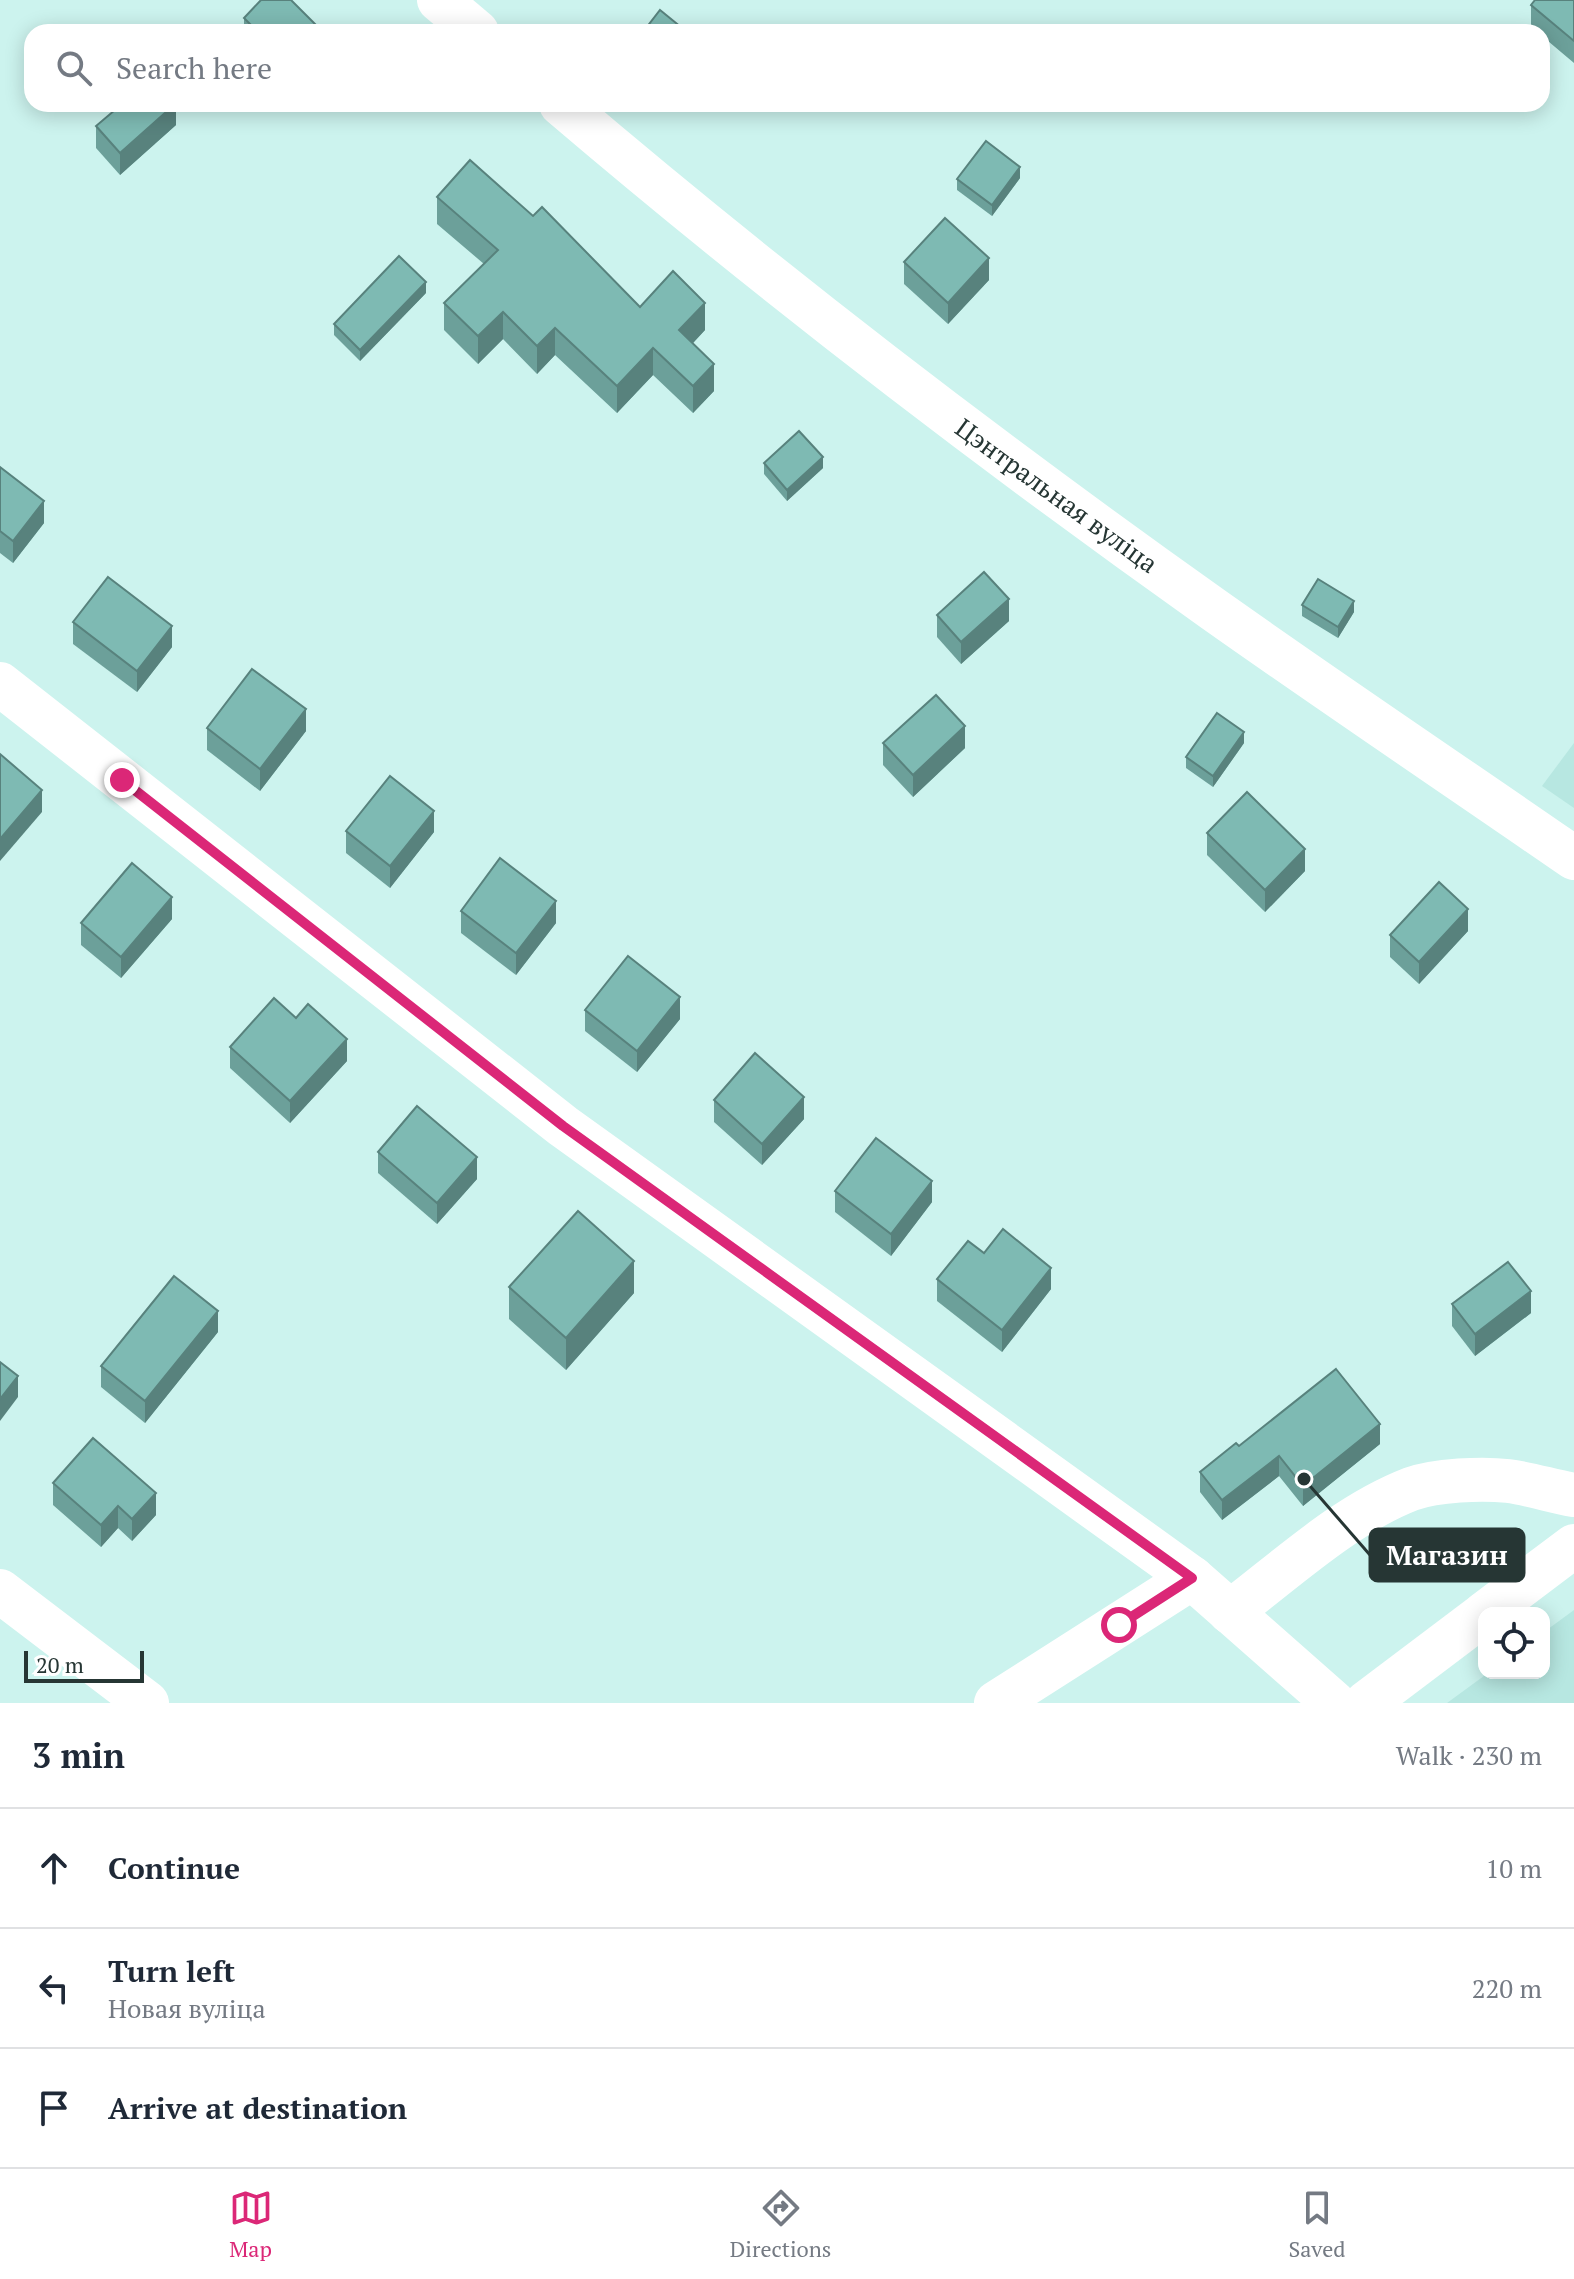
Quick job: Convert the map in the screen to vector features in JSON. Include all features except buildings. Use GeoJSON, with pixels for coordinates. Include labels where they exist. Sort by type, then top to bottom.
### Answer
{"type":"FeatureCollection","features":[{"type":"Feature","properties":{"kind":"street"},"geometry":{"type":"LineString","coordinates":[[439,0],[468,24]]}},
{"type":"Feature","properties":{"kind":"street","name":"Цэнтральная вуліца"},"geometry":{"type":"LineString","coordinates":[[571,112],[743,257],[901,380],[1216,611],[1574,858]]}},
{"type":"Feature","properties":{"kind":"street"},"geometry":{"type":"LineString","coordinates":[[0,684],[563,1126],[1192,1578],[1334,1703]]}},
{"type":"Feature","properties":{"kind":"street"},"geometry":{"type":"LineString","coordinates":[[1230,1612],[1378,1504],[1415,1488],[1466,1480],[1508,1481],[1574,1495]]}},
{"type":"Feature","properties":{"kind":"street"},"geometry":{"type":"LineString","coordinates":[[1494,1607],[1574,1546]]}},
{"type":"Feature","properties":{"kind":"street"},"geometry":{"type":"LineString","coordinates":[[996,1703],[1192,1578]]}},
{"type":"Feature","properties":{"kind":"street"},"geometry":{"type":"LineString","coordinates":[[0,1591],[147,1703]]}},
{"type":"Feature","properties":{"kind":"street"},"geometry":{"type":"LineString","coordinates":[[1366,1703],[1478,1619]]}},
{"type":"Feature","properties":{"kind":"shaded area"},"geometry":{"type":"Polygon","coordinates":[[[1574,743],[1574,808],[1542,786],[1574,743]]]}},
{"type":"Feature","properties":{"kind":"shaded area"},"geometry":{"type":"Polygon","coordinates":[[[1574,1610],[1574,1703],[1447,1703],[1480,1679],[1550,1679],[1550,1628],[1574,1610]]]}},
{"type":"Feature","properties":{"kind":"place","name":"Магазин"},"geometry":{"type":"Point","coordinates":[1304,1479]}},
{"type":"Feature","properties":{"kind":"route"},"geometry":{"type":"LineString","coordinates":[[122,780],[563,1126],[1192,1578],[1119,1625]]}}]}
